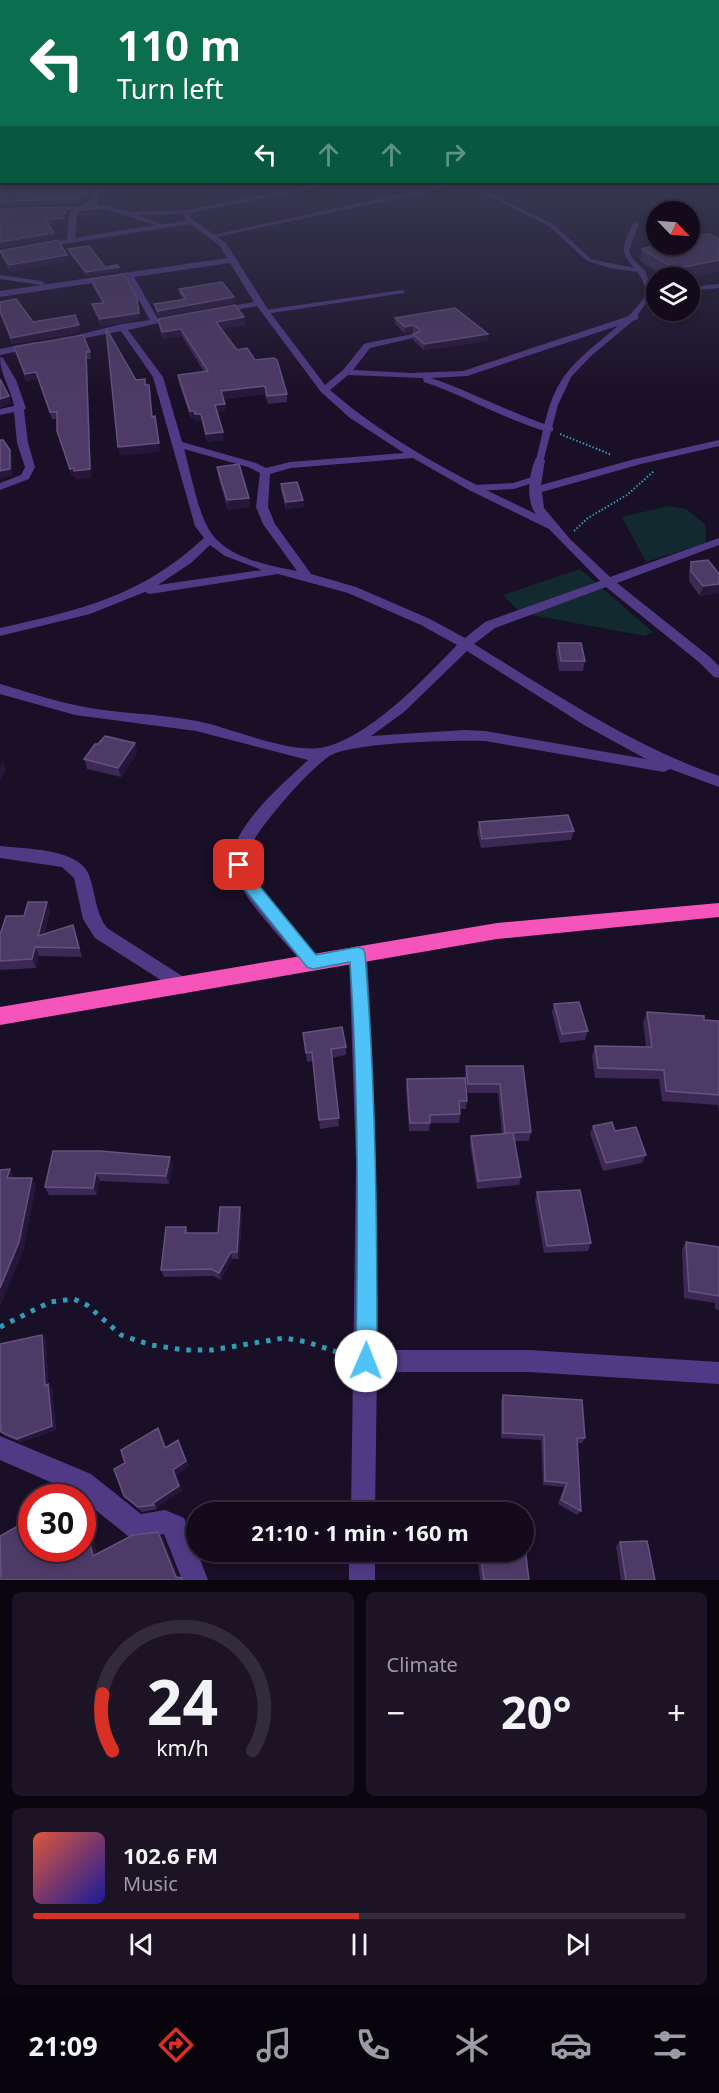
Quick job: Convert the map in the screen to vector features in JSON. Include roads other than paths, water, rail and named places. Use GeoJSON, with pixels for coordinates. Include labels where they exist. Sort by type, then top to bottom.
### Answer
{"type":"FeatureCollection","features":[{"type":"Feature","properties":{"kind":"highway"},"geometry":{"type":"LineString","coordinates":[[0,1017],[497,931],[719,910]]}},
{"type":"Feature","properties":{"kind":"street"},"geometry":{"type":"LineString","coordinates":[[229,254],[263,308],[324,390],[354,416],[473,488],[552,526]]}},
{"type":"Feature","properties":{"kind":"street"},"geometry":{"type":"LineString","coordinates":[[0,294],[233,260]]}},
{"type":"Feature","properties":{"kind":"street"},"geometry":{"type":"LineString","coordinates":[[129,276],[155,322]]}},
{"type":"Feature","properties":{"kind":"street"},"geometry":{"type":"LineString","coordinates":[[0,278],[55,285]]}},
{"type":"Feature","properties":{"kind":"street"},"geometry":{"type":"LineString","coordinates":[[202,314],[263,308]]}},
{"type":"Feature","properties":{"kind":"street"},"geometry":{"type":"LineString","coordinates":[[56,340],[190,316]]}},
{"type":"Feature","properties":{"kind":"street"},"geometry":{"type":"LineString","coordinates":[[346,372],[411,376],[464,374],[635,317]]}},
{"type":"Feature","properties":{"kind":"street"},"geometry":{"type":"LineString","coordinates":[[122,327],[158,377],[201,526],[209,540],[248,562],[342,585],[420,619],[466,644],[601,731],[679,770]]}},
{"type":"Feature","properties":{"kind":"street"},"geometry":{"type":"LineString","coordinates":[[324,390],[346,372],[367,346],[413,337]]}},
{"type":"Feature","properties":{"kind":"street"},"geometry":{"type":"LineString","coordinates":[[0,487],[22,479],[30,471],[22,441],[21,408],[10,373],[0,353],[45,343]]}},
{"type":"Feature","properties":{"kind":"street"},"geometry":{"type":"LineString","coordinates":[[411,376],[448,387],[504,414],[549,429]]}},
{"type":"Feature","properties":{"kind":"street"},"geometry":{"type":"LineString","coordinates":[[0,412],[21,408]]}},
{"type":"Feature","properties":{"kind":"street"},"geometry":{"type":"LineString","coordinates":[[536,485],[719,443]]}},
{"type":"Feature","properties":{"kind":"street"},"geometry":{"type":"LineString","coordinates":[[179,444],[252,465],[266,472],[290,465],[415,455]]}},
{"type":"Feature","properties":{"kind":"street"},"geometry":{"type":"LineString","coordinates":[[540,460],[536,485],[538,509],[552,526],[608,582],[719,674]]}},
{"type":"Feature","properties":{"kind":"street"},"geometry":{"type":"LineString","coordinates":[[266,472],[262,507],[269,524],[308,577]]}},
{"type":"Feature","properties":{"kind":"street"},"geometry":{"type":"LineString","coordinates":[[0,632],[102,606],[138,592],[189,561],[209,540]]}},
{"type":"Feature","properties":{"kind":"street"},"geometry":{"type":"LineString","coordinates":[[313,963],[247,882],[239,865],[239,850],[247,835],[260,820],[322,755],[349,743],[389,716],[466,644],[490,625],[719,541]]}},
{"type":"Feature","properties":{"kind":"street"},"geometry":{"type":"LineString","coordinates":[[138,592],[281,571]]}},
{"type":"Feature","properties":{"kind":"street"},"geometry":{"type":"LineString","coordinates":[[1,689],[75,710],[196,726],[308,755],[322,755]]}},
{"type":"Feature","properties":{"kind":"street"},"geometry":{"type":"LineString","coordinates":[[349,743],[485,735],[679,770],[719,782]]}},
{"type":"Feature","properties":{"kind":"street"},"geometry":{"type":"LineString","coordinates":[[0,852],[66,861],[81,875],[91,919],[101,933],[184,986]]}},
{"type":"Feature","properties":{"kind":"street"},"geometry":{"type":"LineString","coordinates":[[358,954],[365,1059],[368,1212],[363,1502]]}},
{"type":"Feature","properties":{"kind":"street"},"geometry":{"type":"LineString","coordinates":[[366,1361],[529,1361],[719,1373]]}},
{"type":"Feature","properties":{"kind":"street"},"geometry":{"type":"LineString","coordinates":[[0,1448],[82,1483],[137,1527],[146,1528],[159,1521],[168,1521],[175,1527],[195,1580]]}},
{"type":"Feature","properties":{"kind":"street"},"geometry":{"type":"LineString","coordinates":[[362,1562],[362,1580]]}},
{"type":"Feature","properties":{"kind":"lane"},"geometry":{"type":"LineString","coordinates":[[582,254],[589,260],[642,271]]}},
{"type":"Feature","properties":{"kind":"lane"},"geometry":{"type":"LineString","coordinates":[[627,254],[646,279]]}},
{"type":"Feature","properties":{"kind":"lane"},"geometry":{"type":"LineString","coordinates":[[700,289],[719,286]]}},
{"type":"Feature","properties":{"kind":"lane"},"geometry":{"type":"LineString","coordinates":[[263,308],[402,292]]}},
{"type":"Feature","properties":{"kind":"lane"},"geometry":{"type":"LineString","coordinates":[[540,460],[558,395],[567,377],[635,317],[646,302]]}},
{"type":"Feature","properties":{"kind":"lane"},"geometry":{"type":"LineString","coordinates":[[473,488],[536,485]]}}]}
